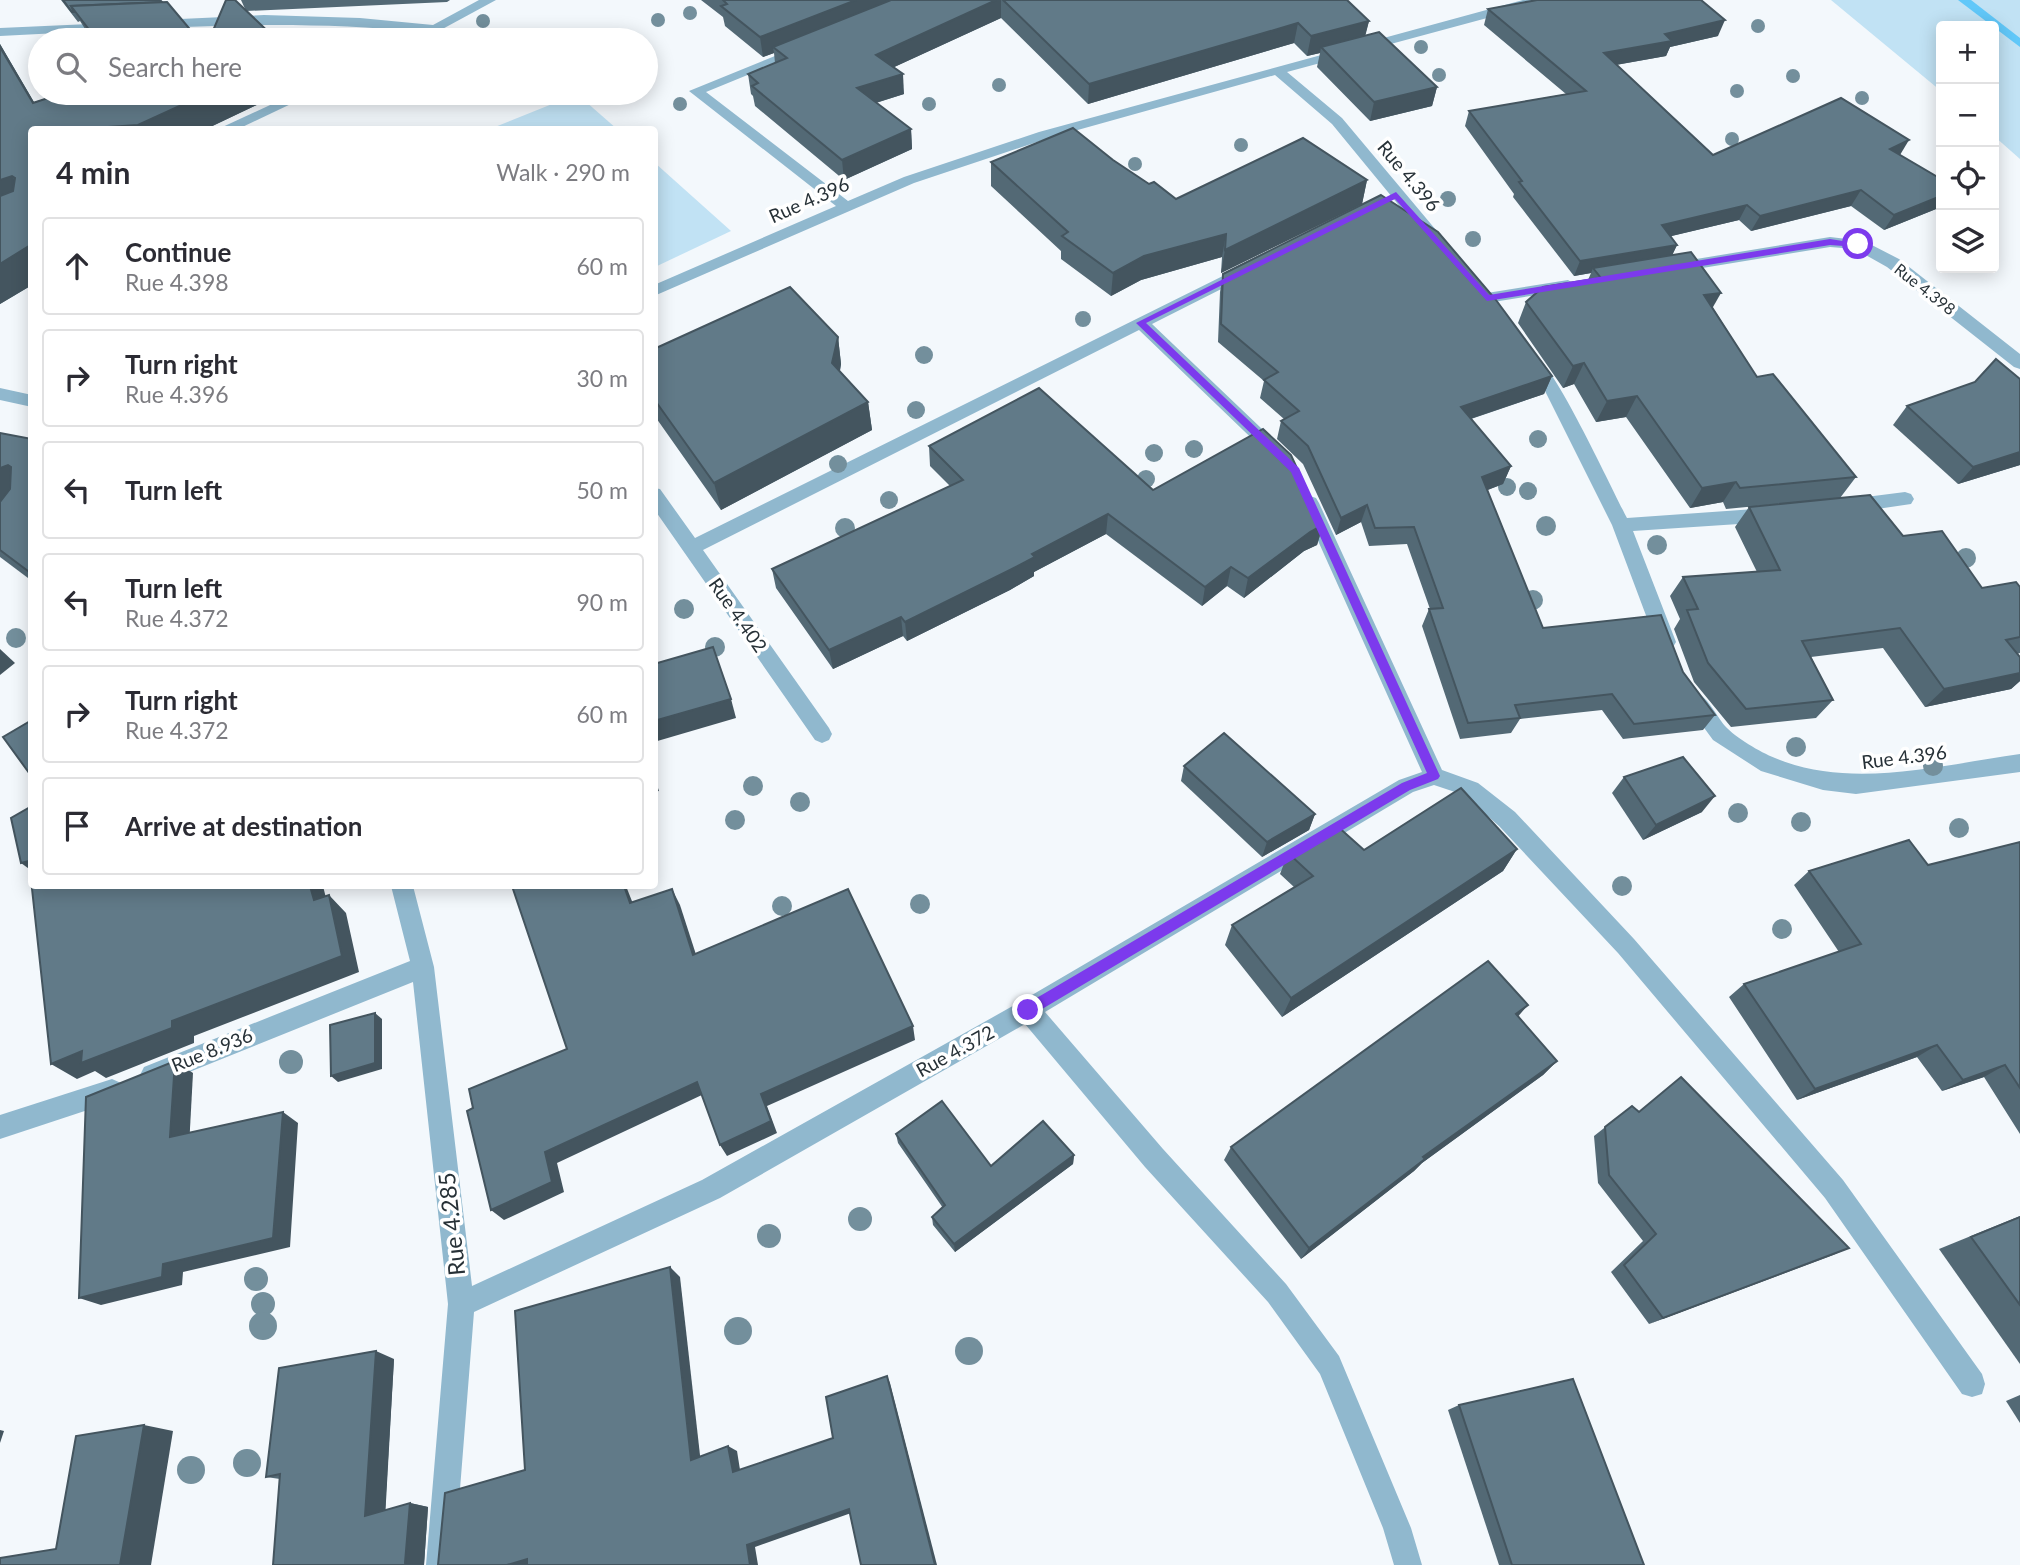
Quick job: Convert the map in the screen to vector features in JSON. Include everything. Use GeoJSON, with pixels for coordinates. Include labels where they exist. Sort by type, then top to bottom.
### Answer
{"type":"FeatureCollection","features":[{"type":"Feature","properties":{"kind":"street"},"geometry":{"type":"LineString","coordinates":[[438,28],[489,0]]}},
{"type":"Feature","properties":{"kind":"street"},"geometry":{"type":"LineString","coordinates":[[1277,70],[1538,0]]}},
{"type":"Feature","properties":{"kind":"street"},"geometry":{"type":"LineString","coordinates":[[95,28],[264,19],[360,22],[425,28]]}},
{"type":"Feature","properties":{"kind":"street"},"geometry":{"type":"LineString","coordinates":[[0,33],[28,32]]}},
{"type":"Feature","properties":{"kind":"street"},"geometry":{"type":"LineString","coordinates":[[812,46],[696,91],[845,206]]}},
{"type":"Feature","properties":{"kind":"street","name":"Rue 4.396"},"geometry":{"type":"LineString","coordinates":[[658,289],[909,180],[1044,135],[1277,70],[1337,121],[1390,198],[1450,257]]}},
{"type":"Feature","properties":{"kind":"street"},"geometry":{"type":"LineString","coordinates":[[232,126],[280,105]]}},
{"type":"Feature","properties":{"kind":"street","name":"Rue 4.398"},"geometry":{"type":"LineString","coordinates":[[1651,271],[1830,242],[1858,244],[1893,263],[2020,363]]}},
{"type":"Feature","properties":{"kind":"street"},"geometry":{"type":"LineString","coordinates":[[690,548],[1262,262]]}},
{"type":"Feature","properties":{"kind":"street"},"geometry":{"type":"LineString","coordinates":[[1502,319],[1482,293],[1583,282]]}},
{"type":"Feature","properties":{"kind":"street"},"geometry":{"type":"LineString","coordinates":[[1140,323],[1286,461]]}},
{"type":"Feature","properties":{"kind":"street"},"geometry":{"type":"LineString","coordinates":[[1525,350],[1548,381],[1621,526],[1674,662]]}},
{"type":"Feature","properties":{"kind":"street"},"geometry":{"type":"LineString","coordinates":[[0,394],[28,400]]}},
{"type":"Feature","properties":{"kind":"street"},"geometry":{"type":"LineString","coordinates":[[1301,483],[1434,776],[1471,789],[1507,819],[1626,946],[1834,1189],[1972,1384]]}},
{"type":"Feature","properties":{"kind":"street"},"geometry":{"type":"LineString","coordinates":[[1830,509],[1905,499]]}},
{"type":"Feature","properties":{"kind":"street","name":"Rue 4.402"},"geometry":{"type":"LineString","coordinates":[[658,500],[822,734]]}},
{"type":"Feature","properties":{"kind":"street"},"geometry":{"type":"LineString","coordinates":[[1621,526],[1792,514]]}},
{"type":"Feature","properties":{"kind":"street","name":"Rue 4.396"},"geometry":{"type":"LineString","coordinates":[[1684,687],[1720,734],[1768,765],[1824,781],[1856,785],[2020,763]]}},
{"type":"Feature","properties":{"kind":"street","name":"Rue 4.372"},"geometry":{"type":"LineString","coordinates":[[461,1304],[711,1189],[1028,1010],[1406,786],[1434,776]]}},
{"type":"Feature","properties":{"kind":"street","name":"Rue 4.285"},"geometry":{"type":"LineString","coordinates":[[403,889],[423,967],[461,1304],[439,1565]]}},
{"type":"Feature","properties":{"kind":"street","name":"Rue 8.936"},"geometry":{"type":"LineString","coordinates":[[0,1127],[98,1096],[423,967]]}},
{"type":"Feature","properties":{"kind":"street"},"geometry":{"type":"LineString","coordinates":[[1028,1010],[1154,1158],[1277,1293],[1331,1365],[1397,1528],[1408,1565]]}},
{"type":"Feature","properties":{"kind":"shaded area"},"geometry":{"type":"Polygon","coordinates":[[[1831,0],[2020,0],[2020,159],[1999,140],[1999,21],[1936,21],[1936,87],[1831,0]]]}},
{"type":"Feature","properties":{"kind":"shaded area"},"geometry":{"type":"Polygon","coordinates":[[[550,105],[590,105],[614,126],[497,126],[550,105]]]}},
{"type":"Feature","properties":{"kind":"shaded area"},"geometry":{"type":"Polygon","coordinates":[[[658,166],[731,231],[658,265],[658,166]]]}},
{"type":"Feature","properties":{"kind":"building"},"geometry":{"type":"Polygon","coordinates":[[[63,0],[162,2],[71,6],[72,12],[63,0]]]}},
{"type":"Feature","properties":{"kind":"building"},"geometry":{"type":"Polygon","coordinates":[[[226,0],[235,0],[264,28],[214,28],[226,0]]]}},
{"type":"Feature","properties":{"kind":"building"},"geometry":{"type":"Polygon","coordinates":[[[723,0],[856,0],[760,37],[721,6],[727,4],[723,0]]]}},
{"type":"Feature","properties":{"kind":"building"},"geometry":{"type":"Polygon","coordinates":[[[891,0],[996,0],[876,55],[903,74],[857,88],[911,129],[842,160],[752,86],[758,83],[748,74],[787,58],[773,47],[891,0]]]}},
{"type":"Feature","properties":{"kind":"building"},"geometry":{"type":"Polygon","coordinates":[[[1003,0],[1347,0],[1369,21],[1311,36],[1298,23],[1089,84],[1003,0]]]}},
{"type":"Feature","properties":{"kind":"building"},"geometry":{"type":"Polygon","coordinates":[[[1537,0],[1701,0],[1725,20],[1665,34],[1672,41],[1604,53],[1713,155],[1841,98],[1909,140],[1890,149],[1936,176],[1936,198],[1894,215],[1861,190],[1760,216],[1747,205],[1662,225],[1677,245],[1580,261],[1469,111],[1586,91],[1488,9],[1537,0]]]}},
{"type":"Feature","properties":{"kind":"building"},"geometry":{"type":"Polygon","coordinates":[[[167,2],[189,28],[88,28],[71,6],[167,2]]]}},
{"type":"Feature","properties":{"kind":"building"},"geometry":{"type":"Polygon","coordinates":[[[1379,32],[1437,87],[1374,102],[1321,47],[1379,32]]]}},
{"type":"Feature","properties":{"kind":"building"},"geometry":{"type":"Polygon","coordinates":[[[0,47],[28,95],[28,105],[182,105],[138,125],[28,126],[28,246],[0,264],[0,196],[13,191],[15,178],[12,176],[0,180],[0,47]]]}},
{"type":"Feature","properties":{"kind":"building"},"geometry":{"type":"Polygon","coordinates":[[[1073,128],[1113,160],[1149,184],[1154,182],[1176,199],[1303,138],[1367,180],[1225,250],[1226,234],[1144,256],[1113,273],[1062,236],[1068,232],[991,162],[1073,128]]]}},
{"type":"Feature","properties":{"kind":"building"},"geometry":{"type":"Polygon","coordinates":[[[1381,195],[1438,232],[1496,300],[1552,376],[1461,407],[1511,466],[1482,477],[1543,628],[1661,615],[1683,672],[1715,715],[1634,724],[1612,694],[1515,705],[1520,718],[1468,723],[1429,609],[1443,608],[1414,527],[1375,528],[1367,505],[1341,518],[1308,446],[1281,421],[1299,411],[1264,380],[1278,372],[1221,324],[1223,274],[1381,195]]]}},
{"type":"Feature","properties":{"kind":"building"},"geometry":{"type":"Polygon","coordinates":[[[1691,252],[1721,293],[1704,295],[1757,377],[1773,374],[1856,477],[1740,488],[1736,482],[1702,488],[1637,396],[1607,401],[1584,363],[1573,366],[1526,302],[1543,287],[1601,278],[1593,268],[1691,252]]]}},
{"type":"Feature","properties":{"kind":"building"},"geometry":{"type":"Polygon","coordinates":[[[790,287],[838,337],[832,363],[868,402],[714,483],[658,405],[658,347],[790,287]]]}},
{"type":"Feature","properties":{"kind":"building"},"geometry":{"type":"Polygon","coordinates":[[[1996,359],[2020,379],[2020,452],[1973,467],[1907,406],[1975,382],[1996,359]]]}},
{"type":"Feature","properties":{"kind":"building"},"geometry":{"type":"Polygon","coordinates":[[[1039,388],[1153,490],[1263,429],[1291,455],[1323,525],[1248,578],[1231,567],[1205,587],[1108,514],[1032,554],[1035,557],[905,622],[901,617],[829,650],[772,569],[963,480],[929,446],[1039,388]]]}},
{"type":"Feature","properties":{"kind":"building"},"geometry":{"type":"Polygon","coordinates":[[[0,433],[28,438],[28,571],[0,550],[0,502],[10,489],[11,467],[8,465],[0,468],[0,433]]]}},
{"type":"Feature","properties":{"kind":"building"},"geometry":{"type":"Polygon","coordinates":[[[1870,495],[1903,536],[1942,531],[1982,588],[2016,582],[2020,587],[2020,637],[2006,640],[2020,657],[2020,673],[1944,689],[1900,628],[1802,641],[1833,700],[1746,709],[1708,663],[1687,610],[1698,609],[1683,577],[1780,570],[1749,507],[1870,495]]]}},
{"type":"Feature","properties":{"kind":"building"},"geometry":{"type":"Polygon","coordinates":[[[713,647],[731,699],[658,720],[658,663],[713,647]]]}},
{"type":"Feature","properties":{"kind":"building"},"geometry":{"type":"Polygon","coordinates":[[[28,722],[28,771],[3,737],[28,722]]]}},
{"type":"Feature","properties":{"kind":"building"},"geometry":{"type":"Polygon","coordinates":[[[1224,733],[1315,814],[1267,842],[1184,766],[1224,733]]]}},
{"type":"Feature","properties":{"kind":"building"},"geometry":{"type":"Polygon","coordinates":[[[1683,757],[1715,796],[1656,825],[1624,777],[1683,757]]]}},
{"type":"Feature","properties":{"kind":"building"},"geometry":{"type":"Polygon","coordinates":[[[1461,788],[1517,849],[1291,998],[1232,925],[1313,876],[1288,853],[1336,825],[1364,850],[1461,788]]]}},
{"type":"Feature","properties":{"kind":"building"},"geometry":{"type":"Polygon","coordinates":[[[28,808],[28,861],[21,863],[11,818],[28,808]]]}},
{"type":"Feature","properties":{"kind":"building"},"geometry":{"type":"Polygon","coordinates":[[[1909,840],[1928,865],[2020,842],[2020,1088],[2005,1065],[1963,1080],[1937,1045],[1815,1089],[1744,984],[1861,944],[1809,871],[1909,840]]]}},
{"type":"Feature","properties":{"kind":"building"},"geometry":{"type":"Polygon","coordinates":[[[32,889],[311,889],[314,900],[329,895],[342,956],[172,1021],[172,1028],[81,1063],[82,1051],[51,1064],[32,889]]]}},
{"type":"Feature","properties":{"kind":"building"},"geometry":{"type":"Polygon","coordinates":[[[513,889],[625,889],[630,903],[672,889],[693,955],[848,889],[913,1026],[761,1094],[771,1121],[720,1145],[697,1082],[545,1152],[552,1182],[491,1210],[467,1111],[473,1108],[469,1089],[567,1049],[513,889]]]}},
{"type":"Feature","properties":{"kind":"building"},"geometry":{"type":"Polygon","coordinates":[[[1488,961],[1528,1005],[1516,1014],[1557,1061],[1423,1157],[1425,1159],[1309,1248],[1231,1147],[1488,961]]]}},
{"type":"Feature","properties":{"kind":"building"},"geometry":{"type":"Polygon","coordinates":[[[375,1013],[375,1063],[331,1076],[330,1025],[375,1013]]]}},
{"type":"Feature","properties":{"kind":"building"},"geometry":{"type":"Polygon","coordinates":[[[175,1061],[170,1137],[283,1112],[273,1238],[163,1264],[162,1277],[79,1298],[86,1097],[175,1061]]]}},
{"type":"Feature","properties":{"kind":"building"},"geometry":{"type":"Polygon","coordinates":[[[1681,1077],[1849,1248],[1663,1318],[1624,1265],[1656,1234],[1609,1175],[1605,1127],[1632,1106],[1639,1112],[1681,1077]]]}},
{"type":"Feature","properties":{"kind":"building"},"geometry":{"type":"Polygon","coordinates":[[[942,1101],[991,1166],[1043,1121],[1074,1155],[954,1244],[932,1217],[945,1205],[896,1134],[942,1101]]]}},
{"type":"Feature","properties":{"kind":"building"},"geometry":{"type":"Polygon","coordinates":[[[2020,1217],[2020,1305],[1971,1237],[2020,1217]]]}},
{"type":"Feature","properties":{"kind":"building"},"geometry":{"type":"Polygon","coordinates":[[[670,1267],[691,1460],[728,1446],[733,1472],[833,1438],[826,1397],[887,1376],[935,1565],[861,1565],[849,1509],[747,1545],[750,1565],[527,1565],[527,1559],[507,1565],[438,1565],[445,1493],[525,1470],[515,1311],[670,1267]]]}},
{"type":"Feature","properties":{"kind":"building"},"geometry":{"type":"Polygon","coordinates":[[[376,1351],[365,1516],[410,1503],[406,1565],[273,1565],[280,1474],[266,1477],[279,1368],[376,1351]]]}},
{"type":"Feature","properties":{"kind":"building"},"geometry":{"type":"Polygon","coordinates":[[[1573,1379],[1644,1565],[1512,1565],[1459,1405],[1573,1379]]]}},
{"type":"Feature","properties":{"kind":"building"},"geometry":{"type":"Polygon","coordinates":[[[144,1425],[120,1565],[0,1565],[0,1558],[56,1549],[76,1436],[144,1425]]]}},
{"type":"Feature","properties":{"kind":"waterway"},"geometry":{"type":"LineString","coordinates":[[1964,0],[2020,44]]}},
{"type":"Feature","properties":{"kind":"route"},"geometry":{"type":"LineString","coordinates":[[1028,1010],[1406,786],[1434,776],[1295,470],[1140,323],[1396,195],[1487,298],[1830,242],[1858,244]]}}]}
